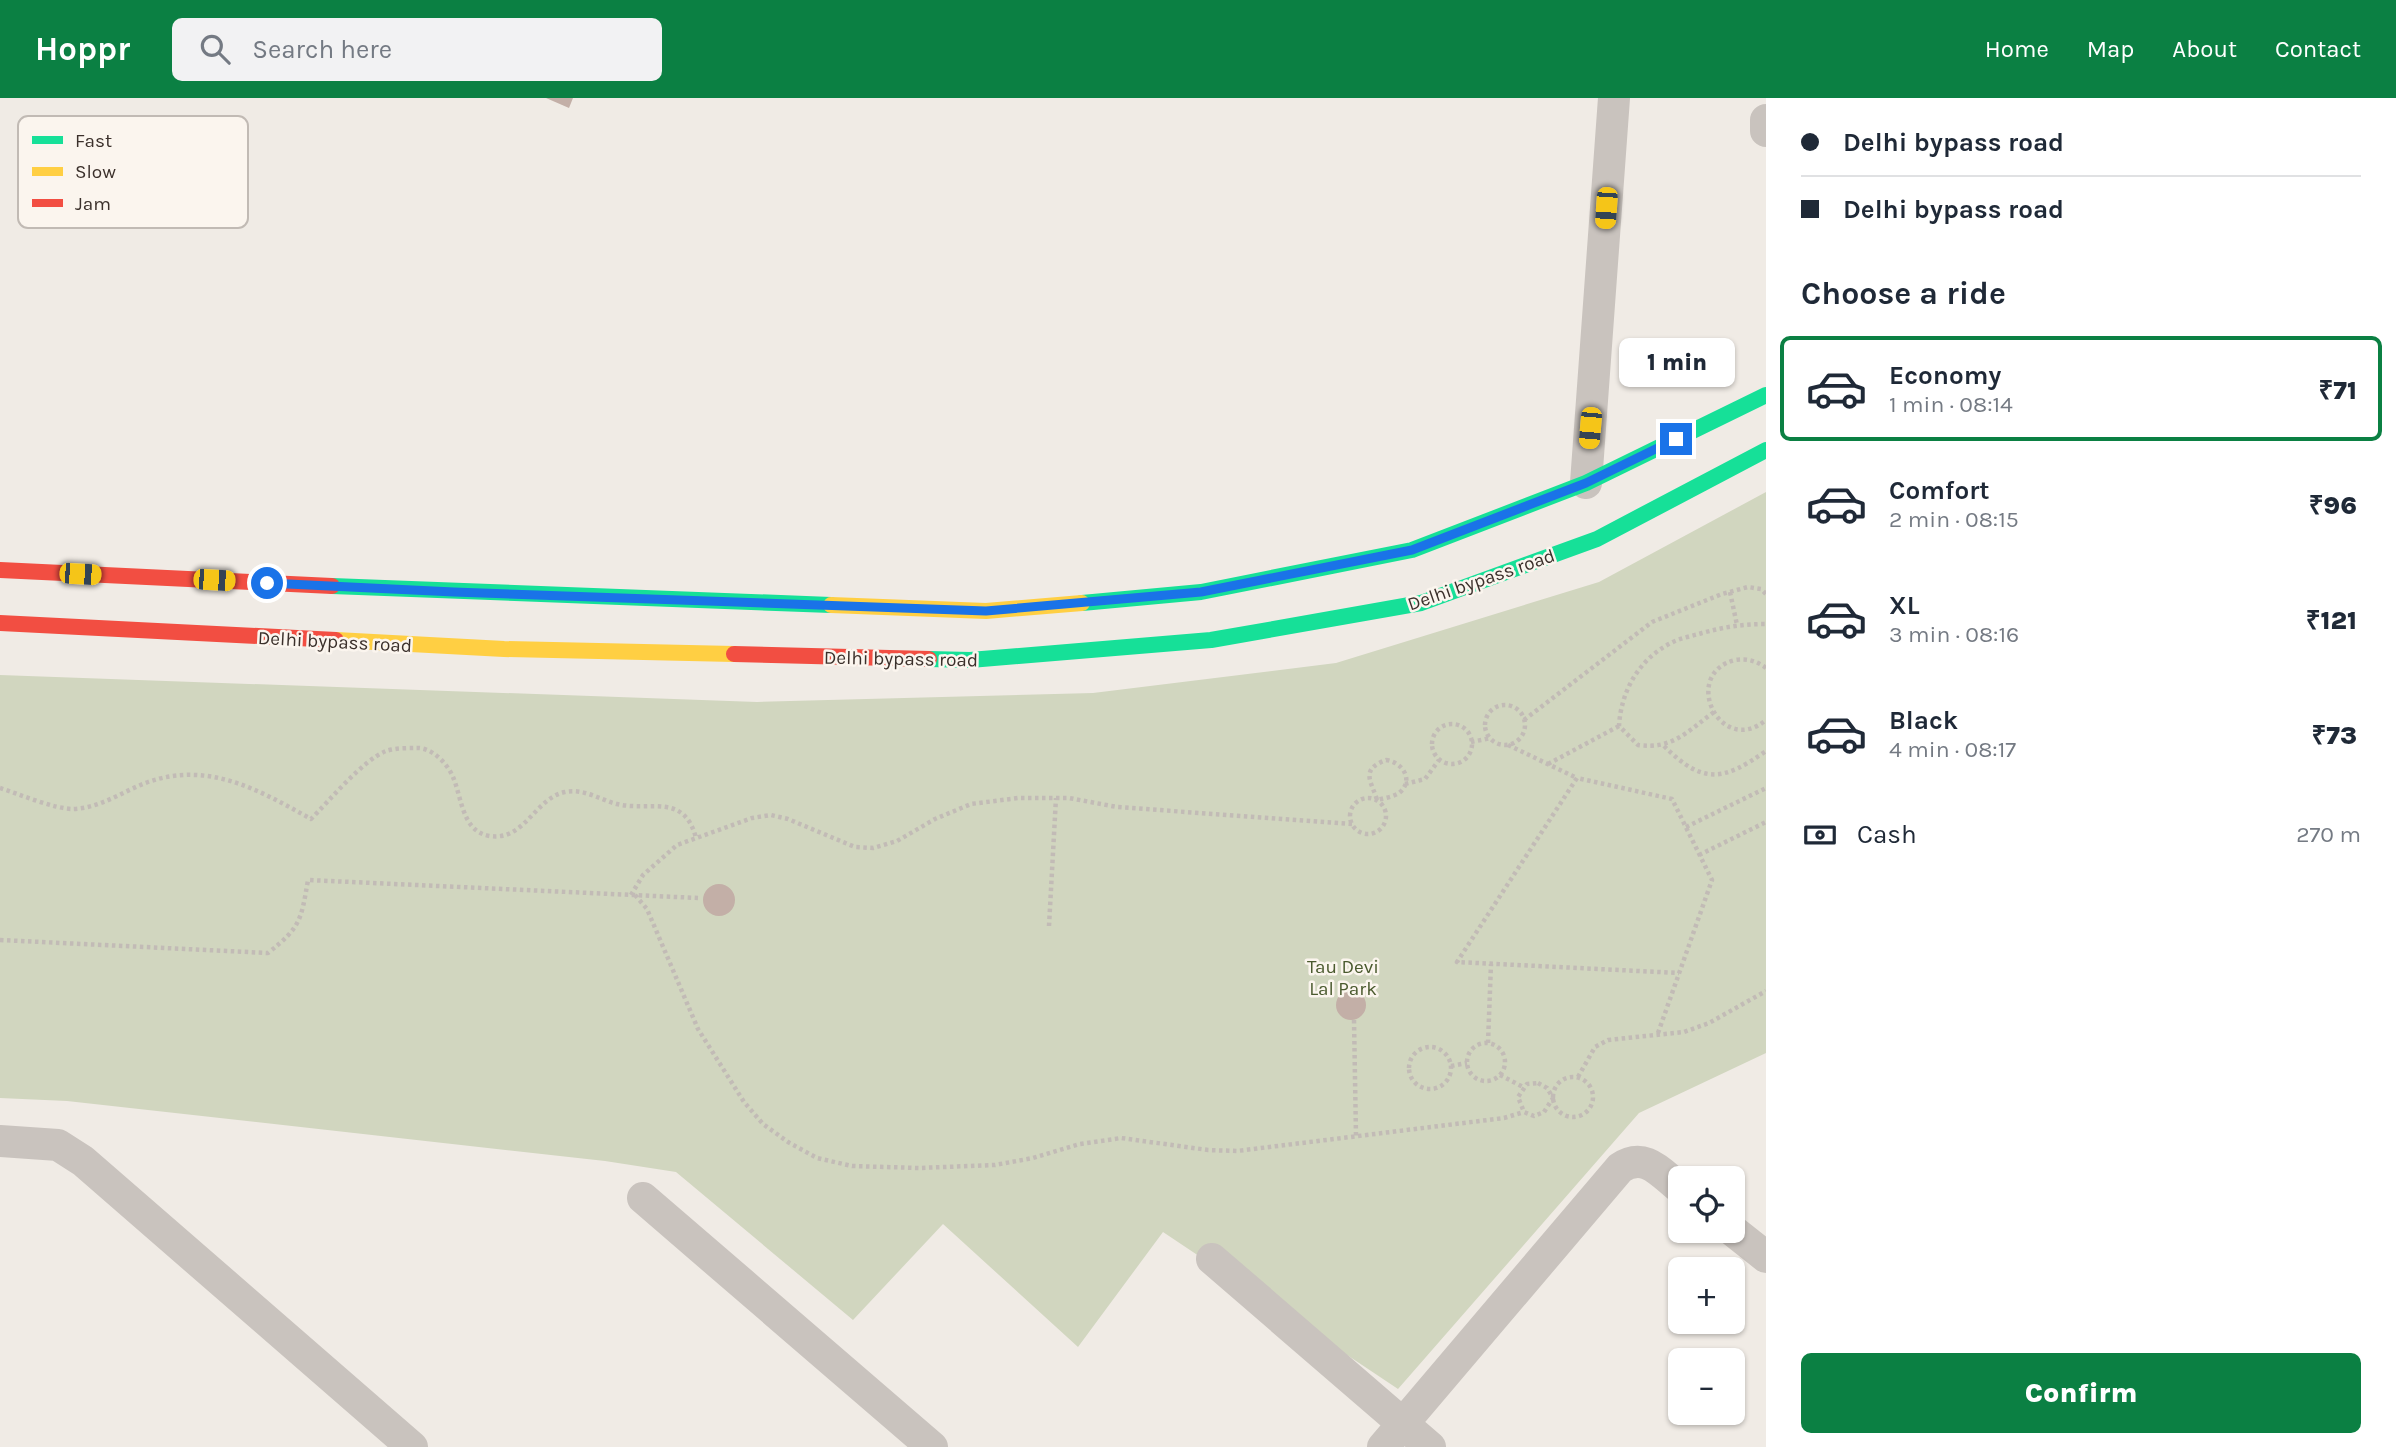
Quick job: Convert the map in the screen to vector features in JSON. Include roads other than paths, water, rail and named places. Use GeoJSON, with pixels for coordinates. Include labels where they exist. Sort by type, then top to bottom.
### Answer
{"type":"FeatureCollection","features":[{"type":"Feature","properties":{"kind":"main road"},"geometry":{"type":"LineString","coordinates":[[0,570],[454,592],[986,611],[1201,592],[1412,550],[1586,483],[1766,396]]}},
{"type":"Feature","properties":{"kind":"main road","name":"Delhi bypass road"},"geometry":{"type":"LineString","coordinates":[[0,623],[504,649],[970,660],[1211,640],[1421,604],[1597,538],[1766,450]]}},
{"type":"Feature","properties":{"kind":"street"},"geometry":{"type":"LineString","coordinates":[[1586,483],[1614,98]]}},
{"type":"Feature","properties":{"kind":"street"},"geometry":{"type":"LineString","coordinates":[[1766,120],[1766,131]]}},
{"type":"Feature","properties":{"kind":"street"},"geometry":{"type":"LineString","coordinates":[[3,1145],[58,1145],[83,1161],[412,1447]]}},
{"type":"Feature","properties":{"kind":"street"},"geometry":{"type":"LineString","coordinates":[[1393,1436],[1620,1168],[1630,1161],[1639,1160],[1650,1164],[1668,1178]]}},
{"type":"Feature","properties":{"kind":"street"},"geometry":{"type":"LineString","coordinates":[[643,1198],[932,1447]]}},
{"type":"Feature","properties":{"kind":"street"},"geometry":{"type":"LineString","coordinates":[[1745,1240],[1766,1257]]}},
{"type":"Feature","properties":{"kind":"street"},"geometry":{"type":"LineString","coordinates":[[1212,1259],[1393,1436],[1430,1447]]}},
{"type":"Feature","properties":{"kind":"park label","name":"Tau Devi Lal Park"},"geometry":{"type":"Point","coordinates":[1343,977]}}]}
